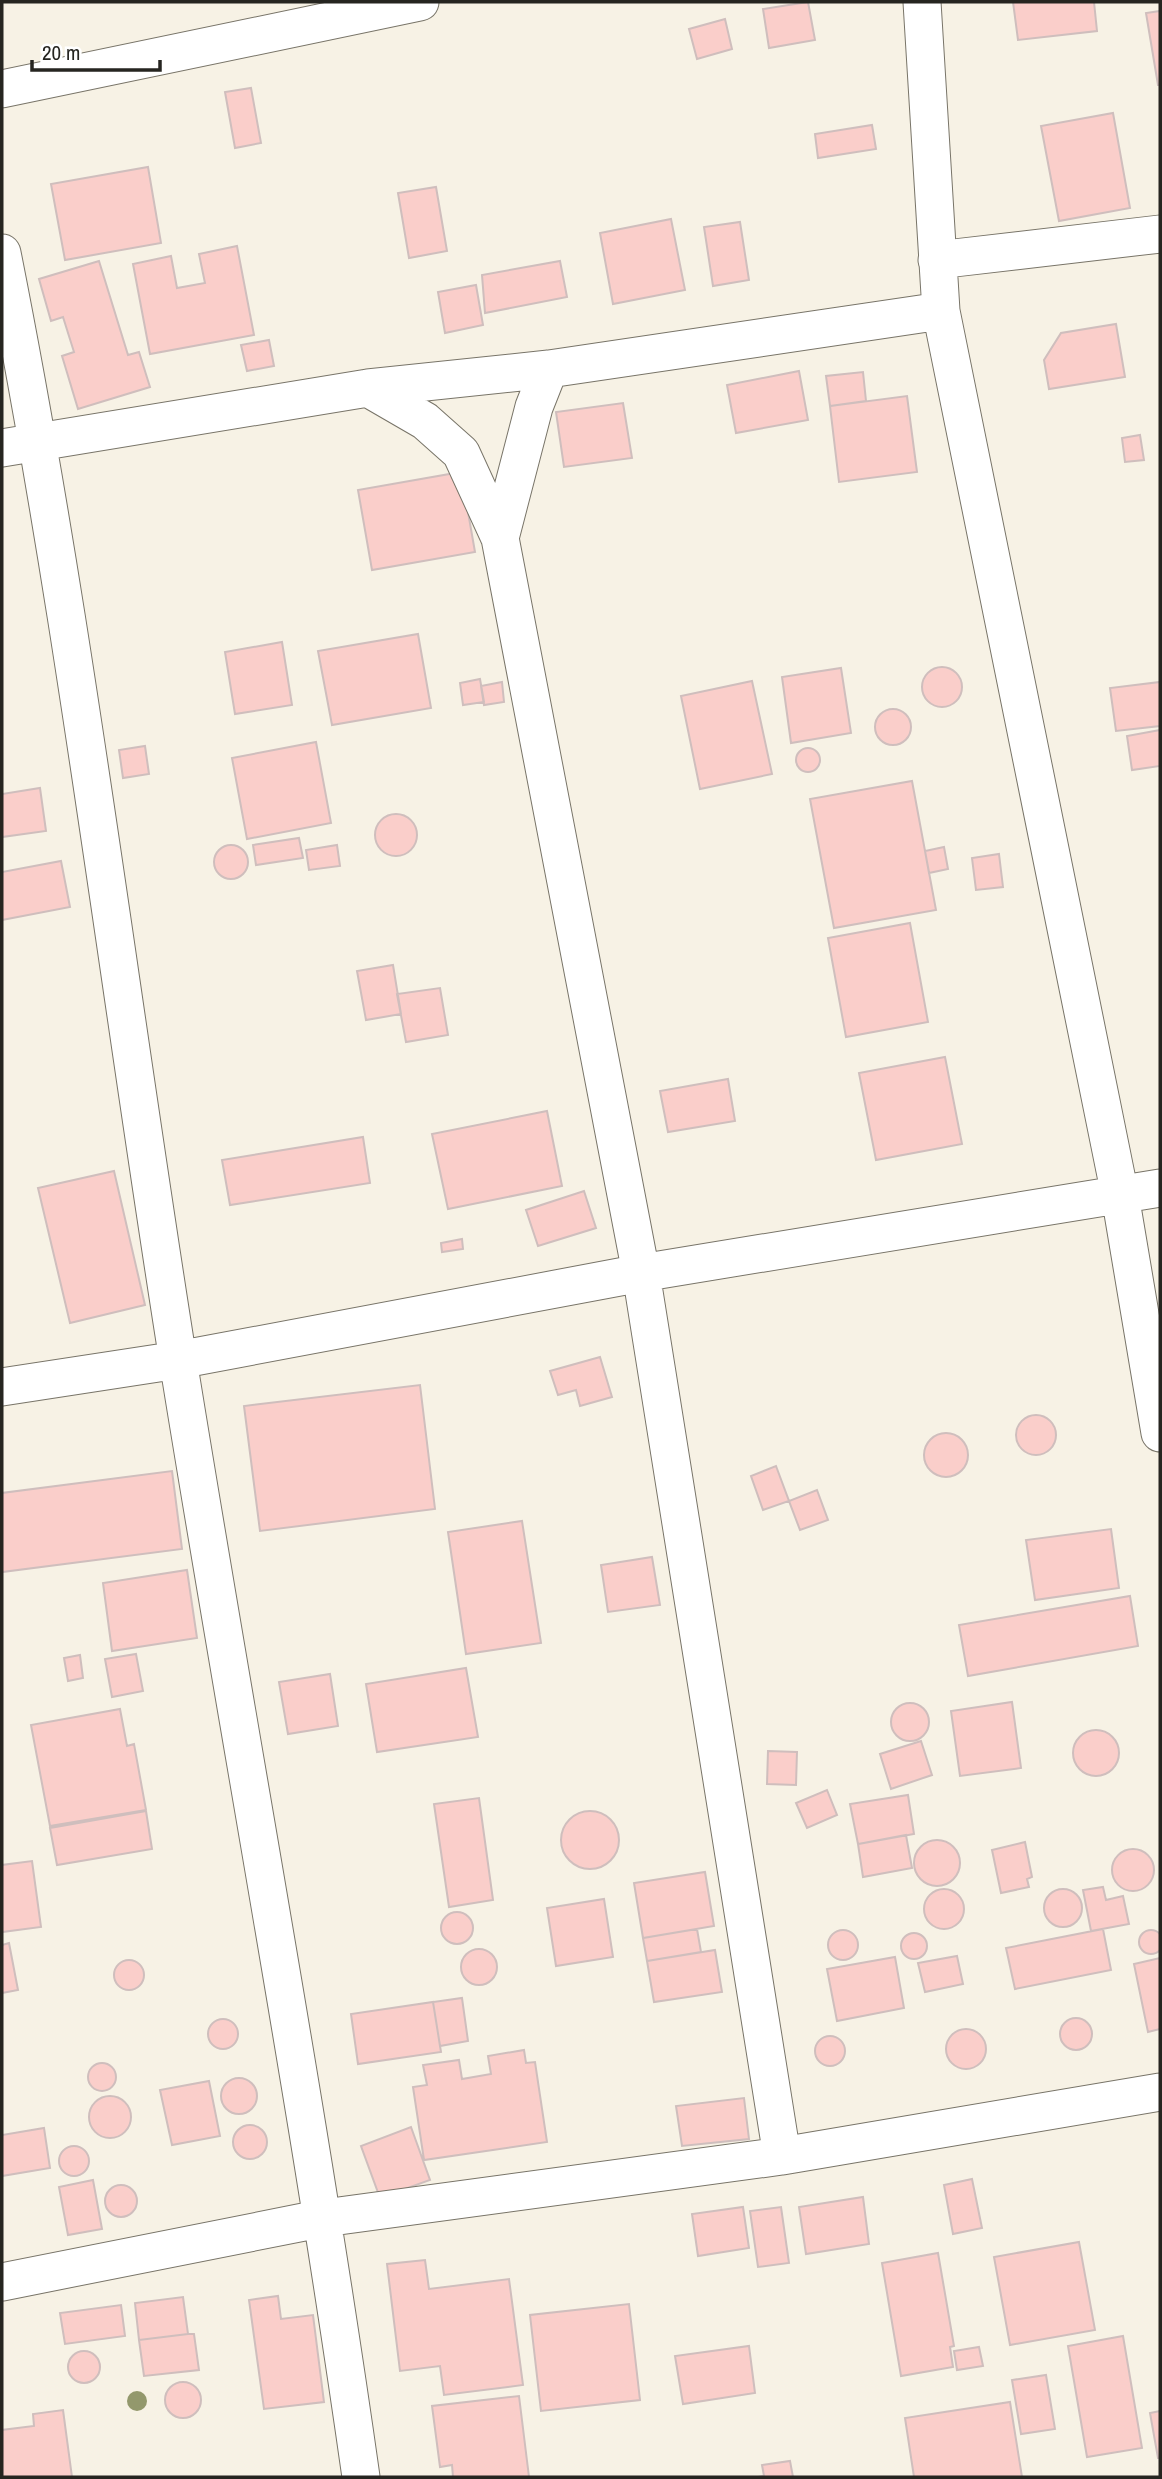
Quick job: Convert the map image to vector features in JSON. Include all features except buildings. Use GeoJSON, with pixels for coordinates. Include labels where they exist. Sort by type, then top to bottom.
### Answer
{"type":"FeatureCollection","features":[{"type":"Feature","properties":{"kind":"street"},"geometry":{"type":"LineString","coordinates":[[2,89],[420,2]]}},
{"type":"Feature","properties":{"kind":"street"},"geometry":{"type":"LineString","coordinates":[[922,2],[941,311],[1120,1195],[1160,1433]]}},
{"type":"Feature","properties":{"kind":"street"},"geometry":{"type":"LineString","coordinates":[[937,260],[1160,234]]}},
{"type":"Feature","properties":{"kind":"street"},"geometry":{"type":"LineString","coordinates":[[2,254],[39,441],[178,1360],[324,2218],[361,2477]]}},
{"type":"Feature","properties":{"kind":"street"},"geometry":{"type":"LineString","coordinates":[[2,448],[368,388],[549,369],[941,311]]}},
{"type":"Feature","properties":{"kind":"street"},"geometry":{"type":"LineString","coordinates":[[500,538],[534,407],[549,369]]}},
{"type":"Feature","properties":{"kind":"street"},"geometry":{"type":"LineString","coordinates":[[368,388],[425,421],[461,453],[500,538],[640,1273],[782,2156]]}},
{"type":"Feature","properties":{"kind":"street"},"geometry":{"type":"LineString","coordinates":[[2,1387],[178,1360],[640,1273],[1160,1188]]}},
{"type":"Feature","properties":{"kind":"street"},"geometry":{"type":"LineString","coordinates":[[2,2282],[324,2218],[782,2156],[1160,2092]]}}]}
